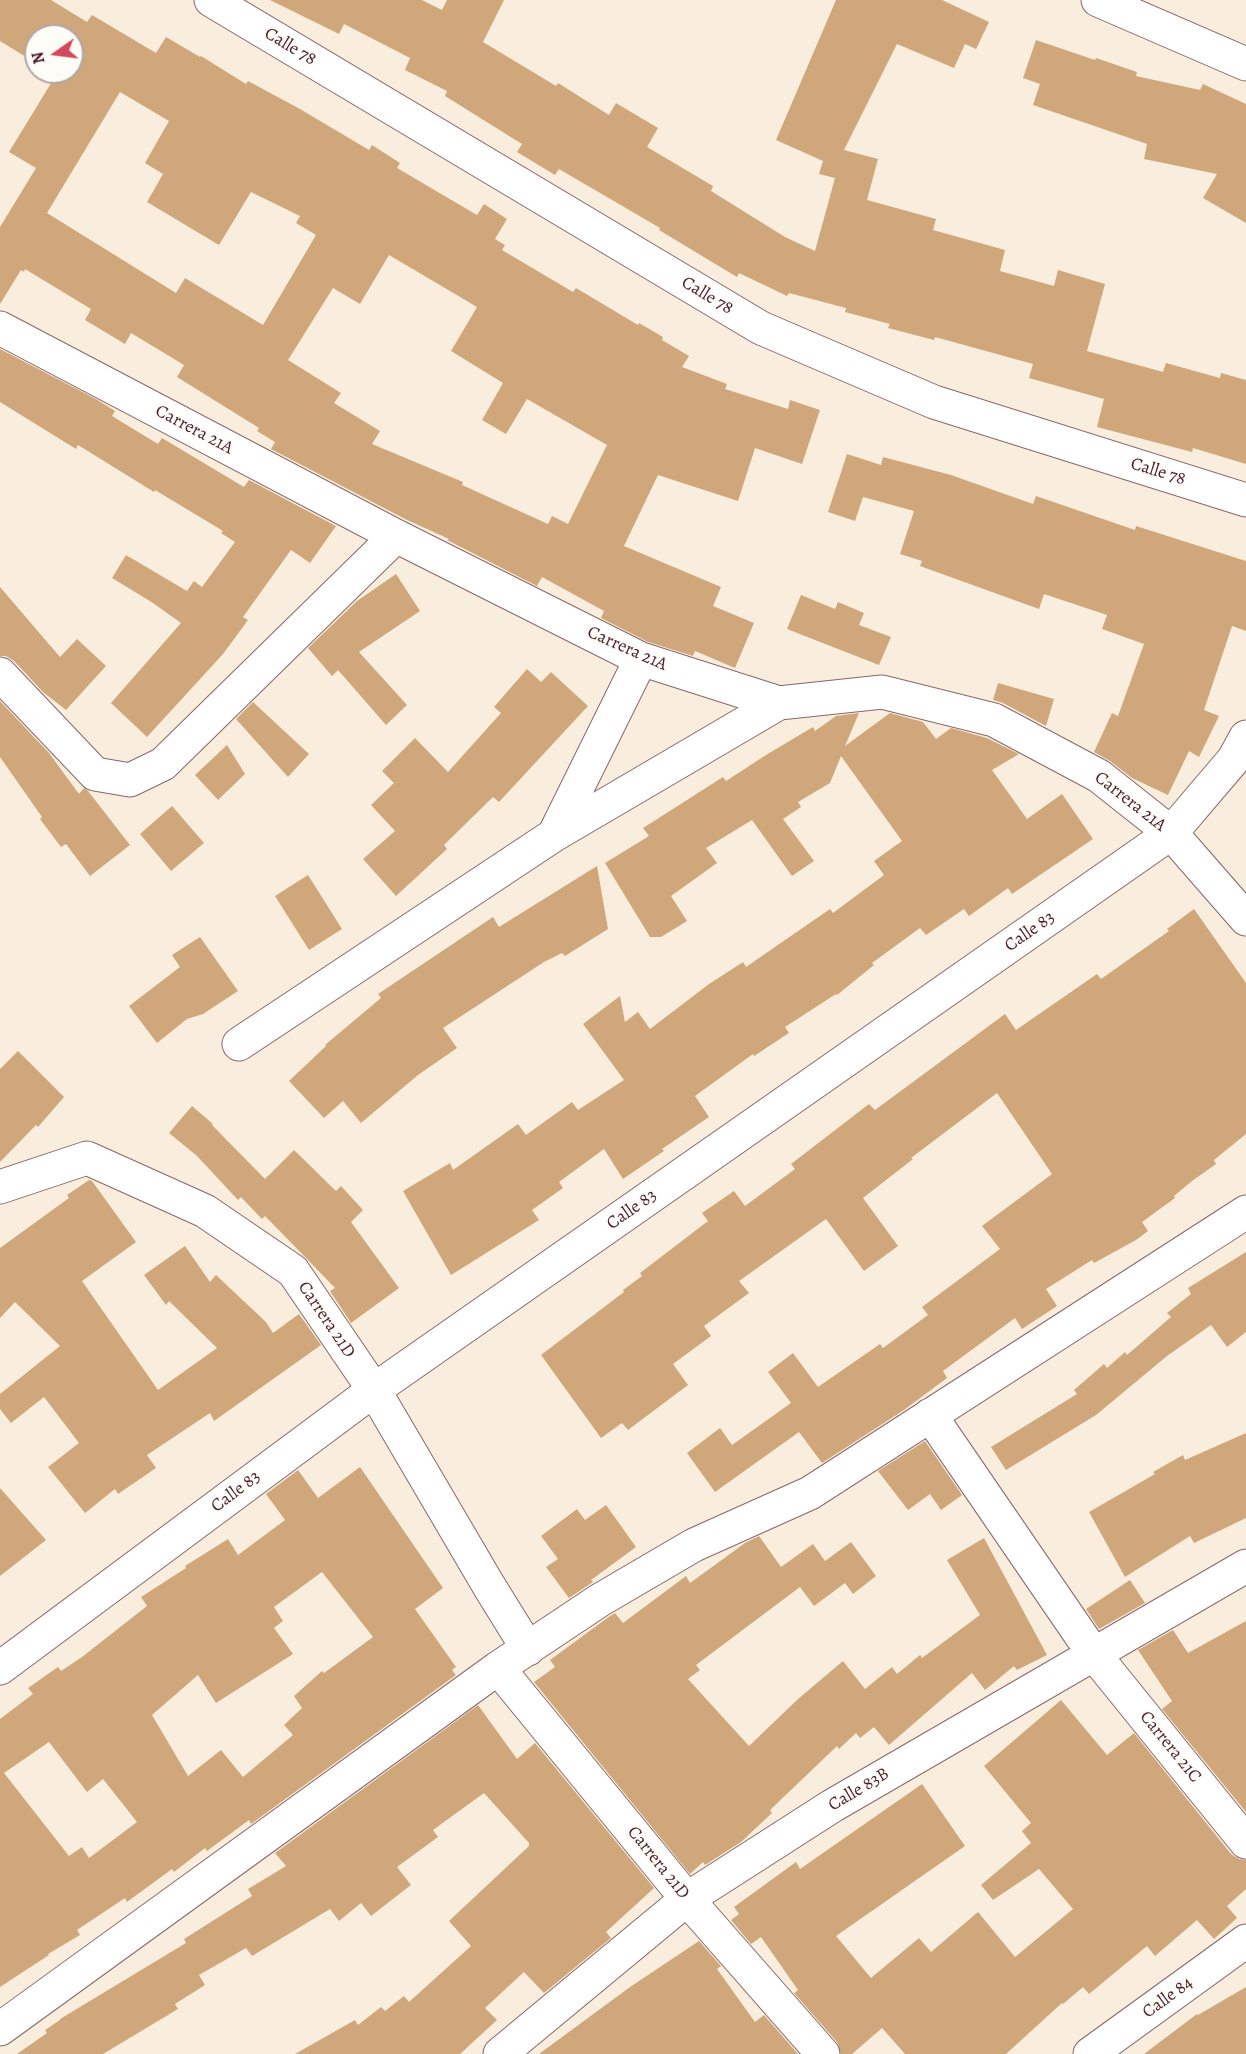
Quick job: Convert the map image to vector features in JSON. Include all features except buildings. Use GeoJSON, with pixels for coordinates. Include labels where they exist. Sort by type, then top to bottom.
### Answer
{"type":"FeatureCollection","features":[{"type":"Feature","properties":{"kind":"street","name":"Calle 78"},"geometry":{"type":"LineString","coordinates":[[211,0],[761,328],[934,402],[1246,500]]}},
{"type":"Feature","properties":{"kind":"street"},"geometry":{"type":"LineString","coordinates":[[1098,0],[1139,8],[1246,64]]}},
{"type":"Feature","properties":{"kind":"street","name":"Carrera 21A"},"geometry":{"type":"LineString","coordinates":[[0,328],[396,536],[641,659],[779,703],[882,692],[994,720],[1099,776],[1171,833],[1246,919]]}},
{"type":"Feature","properties":{"kind":"street"},"geometry":{"type":"LineString","coordinates":[[0,674],[95,774],[130,780],[163,764],[396,536]]}},
{"type":"Feature","properties":{"kind":"street"},"geometry":{"type":"LineString","coordinates":[[554,835],[641,659]]}},
{"type":"Feature","properties":{"kind":"street"},"geometry":{"type":"LineString","coordinates":[[239,1044],[554,835],[779,703]]}},
{"type":"Feature","properties":{"kind":"street","name":"Calle 83"},"geometry":{"type":"LineString","coordinates":[[0,1668],[374,1390],[1171,833],[1234,759],[1246,737]]}},
{"type":"Feature","properties":{"kind":"street","name":"Carrera 21D"},"geometry":{"type":"LineString","coordinates":[[0,1187],[87,1158],[205,1211],[292,1271],[374,1390],[528,1649]]}},
{"type":"Feature","properties":{"kind":"street"},"geometry":{"type":"LineString","coordinates":[[0,2029],[498,1668],[600,1600],[694,1545],[810,1493],[1246,1212]]}},
{"type":"Feature","properties":{"kind":"street","name":"Carrera 21C"},"geometry":{"type":"LineString","coordinates":[[930,1415],[1093,1653],[1246,1842]]}},
{"type":"Feature","properties":{"kind":"street","name":"Calle 83B"},"geometry":{"type":"LineString","coordinates":[[500,2054],[687,1899],[832,1806],[1246,1566]]}},
{"type":"Feature","properties":{"kind":"street","name":"Carrera 21D"},"geometry":{"type":"LineString","coordinates":[[498,1668],[687,1899],[823,2054]]}},
{"type":"Feature","properties":{"kind":"street","name":"Calle 84"},"geometry":{"type":"LineString","coordinates":[[1090,2054],[1246,1941]]}}]}
